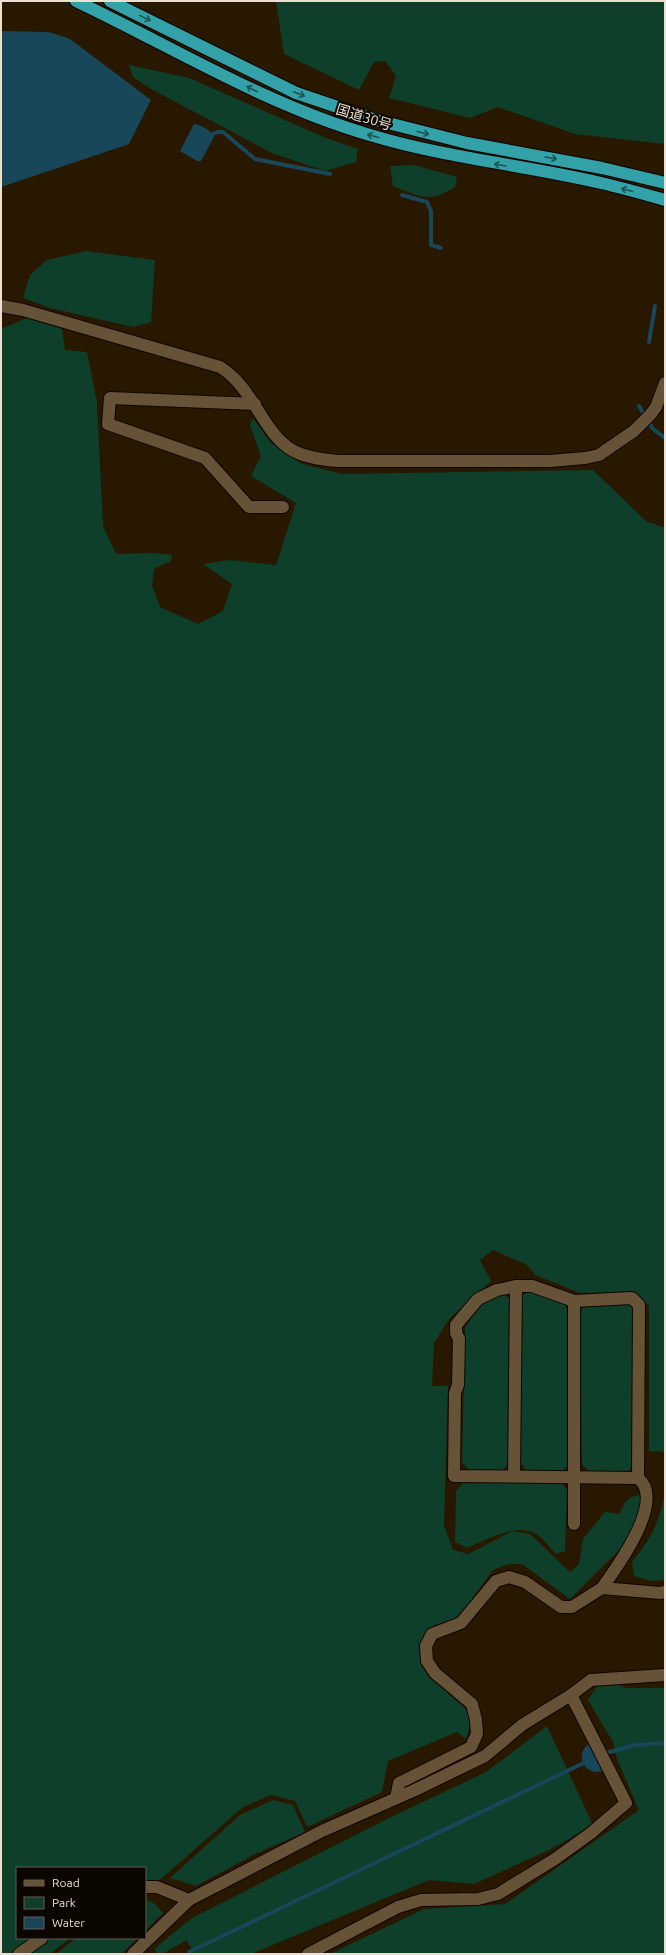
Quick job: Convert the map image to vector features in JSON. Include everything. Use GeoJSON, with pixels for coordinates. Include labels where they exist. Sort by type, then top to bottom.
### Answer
{"type":"FeatureCollection","features":[{"type":"Feature","properties":{"kind":"highway","name":"国道30号"},"geometry":{"type":"LineString","coordinates":[[76,1],[266,96],[344,127],[370,135],[465,158],[601,183],[665,200]]}},
{"type":"Feature","properties":{"kind":"highway","name":"国道30号"},"geometry":{"type":"LineString","coordinates":[[110,1],[296,93],[376,120],[460,141],[602,168],[665,183]]}},
{"type":"Feature","properties":{"kind":"street"},"geometry":{"type":"LineString","coordinates":[[1,306],[23,310],[220,367],[241,383],[278,438],[291,450],[322,460],[339,462],[550,461],[585,458],[599,454],[634,431],[656,407],[665,383]]}},
{"type":"Feature","properties":{"kind":"street"},"geometry":{"type":"LineString","coordinates":[[255,404],[110,398],[108,424],[205,458],[249,507],[283,507]]}},
{"type":"Feature","properties":{"kind":"street"},"geometry":{"type":"LineString","coordinates":[[514,1476],[516,1286]]}},
{"type":"Feature","properties":{"kind":"street"},"geometry":{"type":"LineString","coordinates":[[396,1798],[398,1783],[470,1747],[477,1734],[476,1720],[472,1704],[434,1673],[427,1661],[426,1646],[432,1634],[461,1623],[496,1581],[510,1578],[526,1582],[561,1607],[572,1607],[602,1588],[641,1533],[652,1501],[650,1491],[644,1482],[638,1478],[454,1476],[455,1393],[458,1385],[459,1339],[456,1333],[456,1325],[478,1299],[497,1290],[516,1286],[532,1286],[574,1301],[632,1298],[639,1305],[638,1478]]}},
{"type":"Feature","properties":{"kind":"street"},"geometry":{"type":"LineString","coordinates":[[574,1301],[574,1524]]}},
{"type":"Feature","properties":{"kind":"street"},"geometry":{"type":"LineString","coordinates":[[602,1588],[660,1593],[665,1592]]}},
{"type":"Feature","properties":{"kind":"street"},"geometry":{"type":"LineString","coordinates":[[132,1954],[189,1900],[322,1831],[484,1756],[522,1725],[591,1680],[665,1675]]}},
{"type":"Feature","properties":{"kind":"street"},"geometry":{"type":"LineString","coordinates":[[308,1954],[398,1907],[421,1900],[478,1899],[498,1894],[555,1859],[591,1833],[626,1803],[602,1754],[570,1695]]}},
{"type":"Feature","properties":{"kind":"street"},"geometry":{"type":"LineString","coordinates":[[146,1887],[157,1887],[189,1900]]}},
{"type":"Feature","properties":{"kind":"street"},"geometry":{"type":"LineString","coordinates":[[19,1954],[41,1939]]}},
{"type":"Feature","properties":{"kind":"green space"},"geometry":{"type":"Polygon","coordinates":[[[276,1],[665,1],[665,144],[575,134],[498,107],[470,118],[389,98],[396,76],[385,61],[374,62],[359,90],[284,54],[276,1]]]}},
{"type":"Feature","properties":{"kind":"green space"},"geometry":{"type":"Polygon","coordinates":[[[129,65],[189,78],[326,138],[358,149],[356,162],[325,171],[272,153],[153,90],[133,77],[129,65]]]}},
{"type":"Feature","properties":{"kind":"green space"},"geometry":{"type":"Polygon","coordinates":[[[414,165],[457,177],[455,187],[438,195],[424,197],[393,186],[390,166],[414,165]]]}},
{"type":"Feature","properties":{"kind":"green space"},"geometry":{"type":"Polygon","coordinates":[[[86,251],[155,260],[151,322],[133,327],[50,308],[23,298],[30,275],[47,260],[86,251]]]}},
{"type":"Feature","properties":{"kind":"green space"},"geometry":{"type":"Polygon","coordinates":[[[27,318],[62,329],[65,350],[87,352],[97,403],[103,526],[116,554],[154,553],[172,555],[171,561],[154,569],[152,585],[160,607],[198,624],[223,611],[232,584],[203,564],[229,560],[276,565],[296,503],[251,476],[261,456],[250,425],[253,418],[271,443],[302,464],[342,474],[593,470],[646,521],[665,528],[665,1452],[649,1451],[649,1306],[631,1292],[580,1293],[535,1275],[527,1265],[493,1250],[480,1260],[491,1281],[449,1319],[434,1343],[432,1386],[448,1386],[444,1525],[453,1550],[468,1554],[513,1531],[530,1534],[570,1572],[579,1564],[583,1539],[605,1512],[620,1514],[627,1500],[641,1495],[645,1506],[634,1535],[570,1599],[522,1564],[508,1564],[493,1570],[457,1619],[434,1625],[422,1640],[420,1663],[429,1677],[467,1710],[470,1725],[466,1739],[457,1732],[388,1761],[382,1792],[307,1827],[295,1801],[271,1795],[243,1807],[161,1879],[146,1887],[146,1867],[16,1867],[16,1939],[69,1939],[50,1954],[1,1954],[1,329],[27,318]]]}},
{"type":"Feature","properties":{"kind":"green space"},"geometry":{"type":"Polygon","coordinates":[[[530,1290],[563,1302],[568,1311],[568,1466],[560,1472],[527,1472],[520,1462],[522,1296],[530,1290]]]}},
{"type":"Feature","properties":{"kind":"green space"},"geometry":{"type":"Polygon","coordinates":[[[501,1293],[511,1299],[510,1461],[502,1472],[470,1471],[462,1462],[465,1327],[482,1304],[501,1293]]]}},
{"type":"Feature","properties":{"kind":"green space"},"geometry":{"type":"Polygon","coordinates":[[[630,1302],[634,1308],[633,1465],[629,1471],[590,1472],[582,1464],[580,1312],[586,1304],[630,1302]]]}},
{"type":"Feature","properties":{"kind":"green space"},"geometry":{"type":"Polygon","coordinates":[[[464,1482],[561,1483],[567,1490],[565,1551],[556,1554],[536,1534],[519,1530],[510,1531],[492,1537],[467,1548],[455,1542],[456,1491],[464,1482]]]}},
{"type":"Feature","properties":{"kind":"green space"},"geometry":{"type":"Polygon","coordinates":[[[665,1493],[665,1580],[652,1581],[634,1576],[632,1562],[649,1538],[657,1522],[665,1493]]]}},
{"type":"Feature","properties":{"kind":"green space"},"geometry":{"type":"Polygon","coordinates":[[[615,1683],[625,1688],[665,1688],[665,1954],[330,1954],[424,1909],[505,1904],[639,1810],[617,1759],[613,1742],[588,1700],[597,1686],[615,1683]]]}},
{"type":"Feature","properties":{"kind":"green space"},"geometry":{"type":"Polygon","coordinates":[[[547,1726],[593,1825],[549,1850],[474,1884],[429,1880],[251,1954],[194,1954],[187,1940],[162,1954],[158,1954],[154,1949],[192,1918],[389,1818],[486,1772],[547,1726]]]}},
{"type":"Feature","properties":{"kind":"green space"},"geometry":{"type":"Polygon","coordinates":[[[273,1800],[293,1805],[305,1832],[255,1854],[196,1886],[170,1878],[240,1815],[273,1800]]]}},
{"type":"Feature","properties":{"kind":"green space"},"geometry":{"type":"Polygon","coordinates":[[[146,1900],[155,1904],[163,1913],[146,1930],[146,1900]]]}},
{"type":"Feature","properties":{"kind":"green space"},"geometry":{"type":"Polygon","coordinates":[[[78,1939],[137,1939],[121,1954],[56,1954],[72,1941],[78,1939]]]}},
{"type":"Feature","properties":{"kind":"water"},"geometry":{"type":"Polygon","coordinates":[[[1,31],[49,32],[70,39],[151,100],[129,144],[1,187],[1,31]]]}},
{"type":"Feature","properties":{"kind":"water"},"geometry":{"type":"Polygon","coordinates":[[[194,124],[206,128],[214,137],[201,161],[197,161],[180,151],[194,124]]]}},
{"type":"Feature","properties":{"kind":"water"},"geometry":{"type":"Polygon","coordinates":[[[591,1743],[605,1770],[598,1772],[592,1771],[583,1764],[582,1753],[585,1747],[591,1743]]]}},
{"type":"Feature","properties":{"kind":"waterway"},"geometry":{"type":"LineString","coordinates":[[209,136],[217,132],[223,132],[255,159],[330,174]]}},
{"type":"Feature","properties":{"kind":"waterway"},"geometry":{"type":"LineString","coordinates":[[402,195],[427,202],[431,211],[431,245],[441,248]]}},
{"type":"Feature","properties":{"kind":"waterway"},"geometry":{"type":"LineString","coordinates":[[649,342],[655,306]]}},
{"type":"Feature","properties":{"kind":"waterway"},"geometry":{"type":"LineString","coordinates":[[639,406],[653,429],[665,438]]}},
{"type":"Feature","properties":{"kind":"waterway"},"geometry":{"type":"LineString","coordinates":[[603,1754],[635,1745],[665,1743]]}},
{"type":"Feature","properties":{"kind":"waterway"},"geometry":{"type":"LineString","coordinates":[[189,1952],[588,1761]]}}]}
